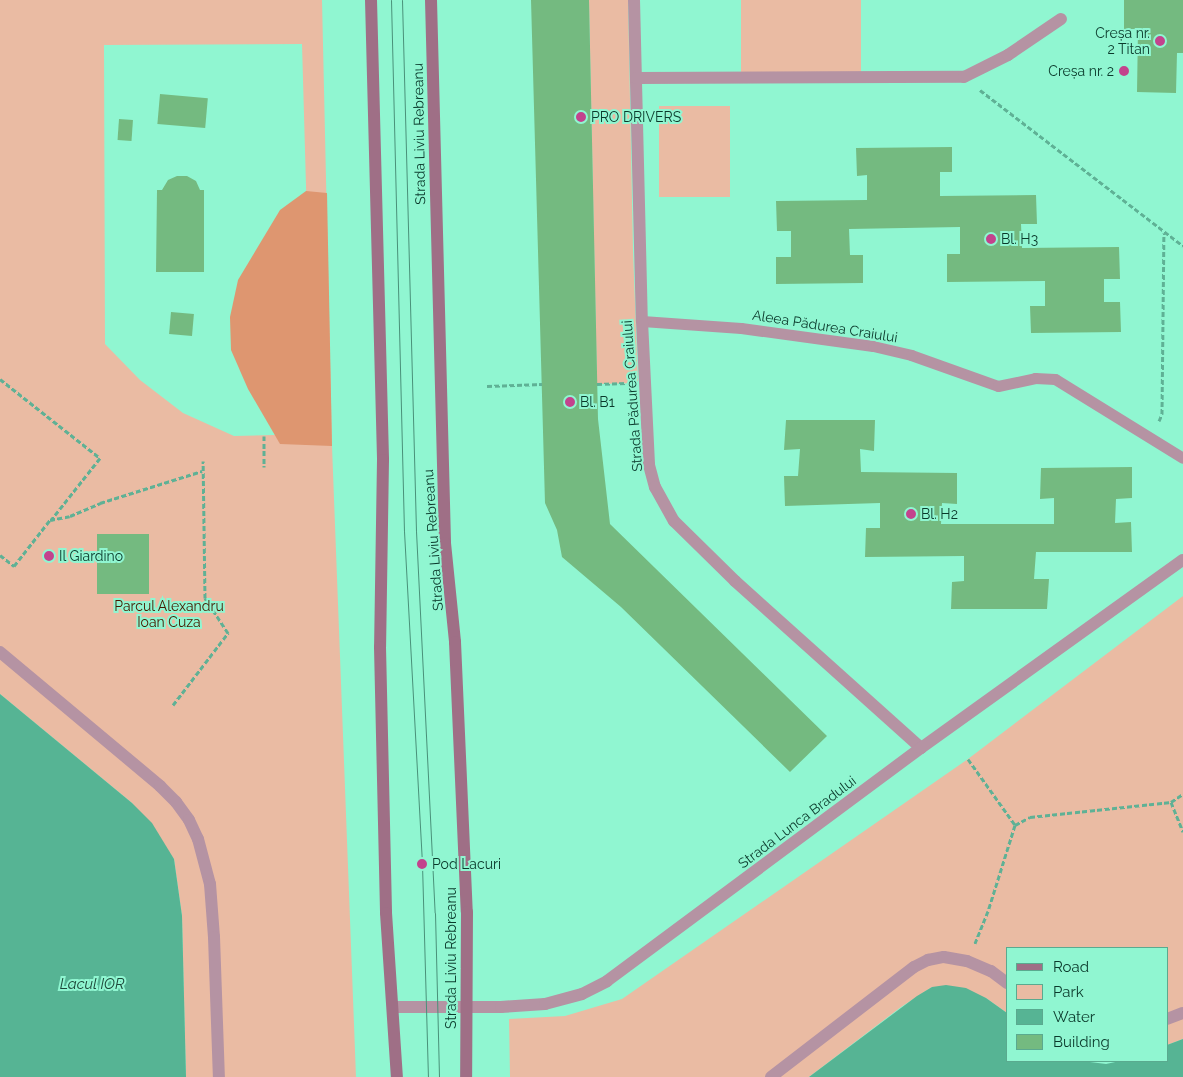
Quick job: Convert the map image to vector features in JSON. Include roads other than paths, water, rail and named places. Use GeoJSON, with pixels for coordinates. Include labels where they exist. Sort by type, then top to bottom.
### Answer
{"type":"FeatureCollection","features":[{"type":"Feature","properties":{"kind":"main road"},"geometry":{"type":"LineString","coordinates":[[371,0],[383,460],[380,648],[386,914],[394,1008],[397,1077]]}},
{"type":"Feature","properties":{"kind":"main road","name":"Strada Liviu Rebreanu"},"geometry":{"type":"LineString","coordinates":[[431,0],[445,543],[456,652],[467,912],[466,1077]]}},
{"type":"Feature","properties":{"kind":"street","name":"Strada Pădurea Craiului"},"geometry":{"type":"LineString","coordinates":[[634,0],[642,321],[649,465],[655,487],[674,521],[735,581],[921,748]]}},
{"type":"Feature","properties":{"kind":"street"},"geometry":{"type":"LineString","coordinates":[[636,78],[964,77],[1008,55],[1061,19]]}},
{"type":"Feature","properties":{"kind":"street","name":"Strada Lunca Bradului"},"geometry":{"type":"LineString","coordinates":[[394,1008],[501,1007],[545,1004],[582,994],[607,981],[921,748],[1183,560]]}},
{"type":"Feature","properties":{"kind":"street"},"geometry":{"type":"LineString","coordinates":[[0,652],[152,780],[176,802],[189,820],[198,839],[210,884],[214,937],[219,1077]]}},
{"type":"Feature","properties":{"kind":"street"},"geometry":{"type":"LineString","coordinates":[[771,1077],[914,967],[928,960],[944,957],[967,960],[991,971],[1006,982]]}},
{"type":"Feature","properties":{"kind":"street"},"geometry":{"type":"LineString","coordinates":[[1168,1019],[1183,1013]]}},
{"type":"Feature","properties":{"kind":"lane","name":"Aleea Pădurea Craiului"},"geometry":{"type":"LineString","coordinates":[[642,321],[735,328],[873,346],[911,356],[998,386],[1046,377],[1068,385],[1183,458]]}},
{"type":"Feature","properties":{"kind":"water","name":"Lacul IOR"},"geometry":{"type":"Polygon","coordinates":[[[0,694],[132,803],[152,823],[174,859],[182,916],[186,1077],[0,1077],[0,694]]]}},
{"type":"Feature","properties":{"kind":"water"},"geometry":{"type":"Polygon","coordinates":[[[946,985],[966,988],[986,998],[1006,1012],[1006,1062],[1090,1062],[1106,1064],[1115,1062],[1168,1062],[1168,1045],[1183,1039],[1183,1077],[809,1077],[917,996],[932,987],[946,985]]]}},
{"type":"Feature","properties":{"kind":"tram line"},"geometry":{"type":"LineString","coordinates":[[391,0],[404,531],[422,864],[428,1077]]}},
{"type":"Feature","properties":{"kind":"tram line"},"geometry":{"type":"LineString","coordinates":[[402,0],[416,531],[435,913],[439,1077]]}},
{"type":"Feature","properties":{"kind":"place","name":"Creșa nr. 2 Titan"},"geometry":{"type":"Point","coordinates":[1160,41]}},
{"type":"Feature","properties":{"kind":"place","name":"Creșa nr. 2"},"geometry":{"type":"Point","coordinates":[1124,71]}},
{"type":"Feature","properties":{"kind":"place","name":"PRO DRIVERS"},"geometry":{"type":"Point","coordinates":[581,117]}},
{"type":"Feature","properties":{"kind":"place","name":"Bl. H3"},"geometry":{"type":"Point","coordinates":[991,239]}},
{"type":"Feature","properties":{"kind":"place","name":"Bl. B1"},"geometry":{"type":"Point","coordinates":[570,402]}},
{"type":"Feature","properties":{"kind":"place","name":"Bl. H2"},"geometry":{"type":"Point","coordinates":[911,514]}},
{"type":"Feature","properties":{"kind":"place","name":"Il Giardino"},"geometry":{"type":"Point","coordinates":[49,556]}},
{"type":"Feature","properties":{"kind":"place","name":"Pod Lacuri"},"geometry":{"type":"Point","coordinates":[422,864]}},
{"type":"Feature","properties":{"kind":"park label","name":"Parcul Alexandru Ioan Cuza"},"geometry":{"type":"Point","coordinates":[169,614]}}]}
